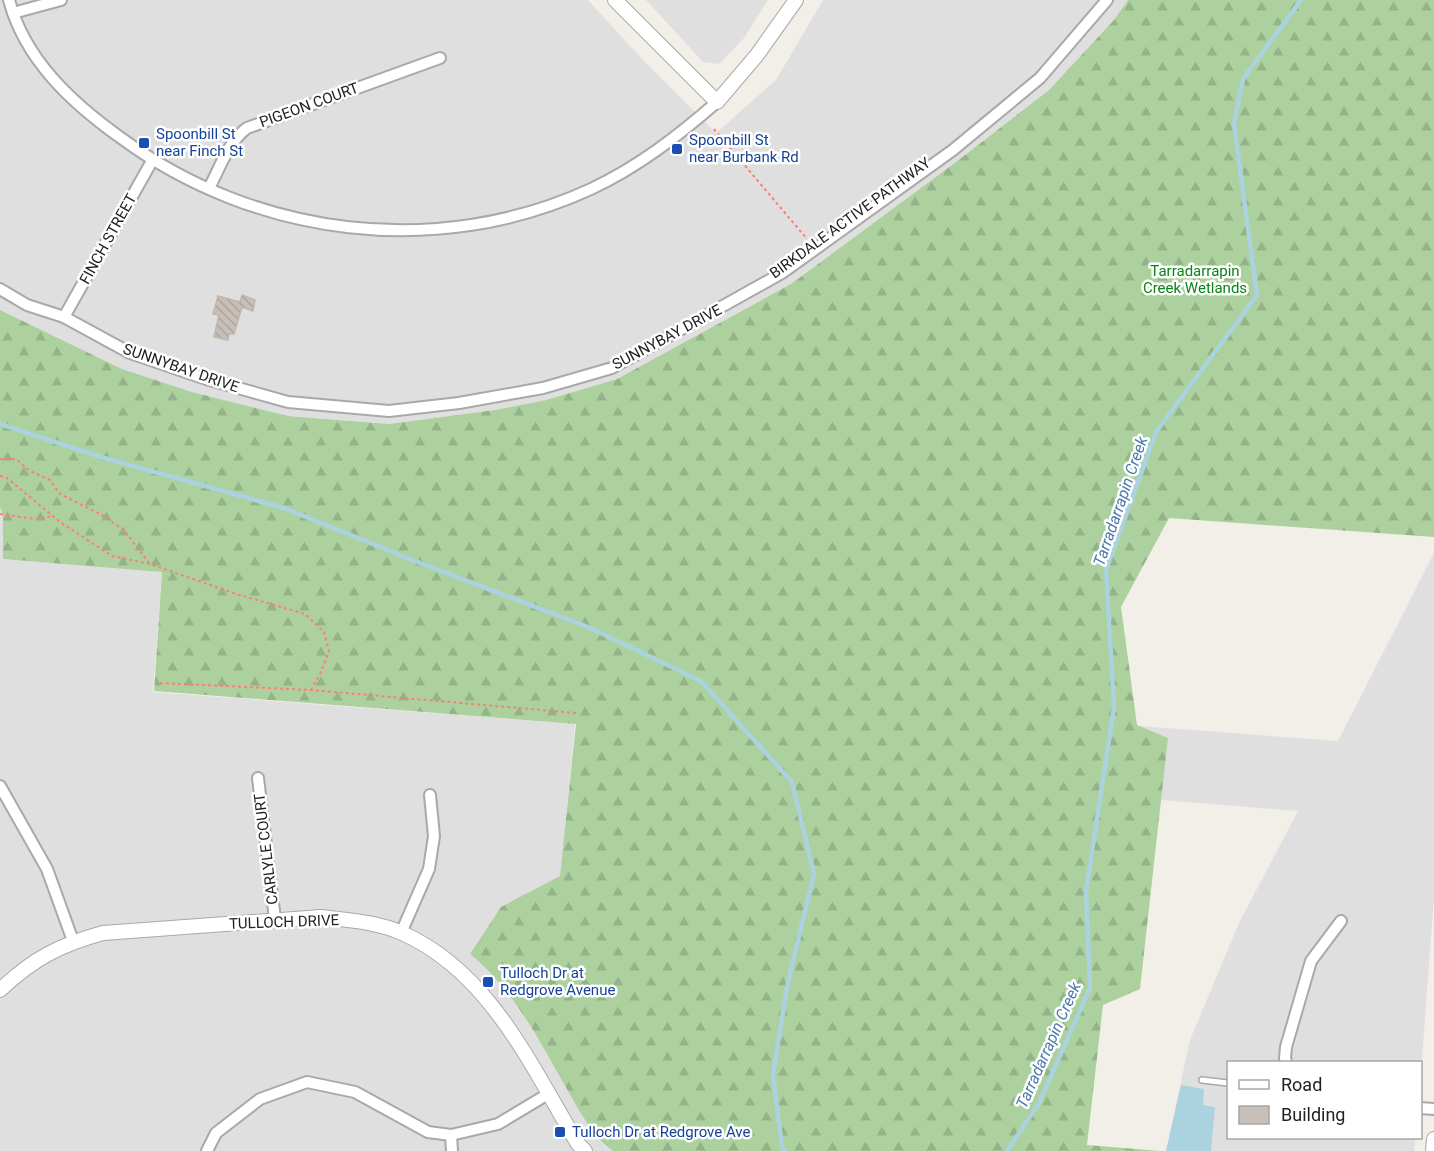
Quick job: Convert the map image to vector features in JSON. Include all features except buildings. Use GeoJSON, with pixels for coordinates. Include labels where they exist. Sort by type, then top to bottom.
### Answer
{"type":"FeatureCollection","features":[{"type":"Feature","properties":{"kind":"street"},"geometry":{"type":"LineString","coordinates":[[9,0],[33,56],[48,73],[91,114],[152,161],[231,199],[274,214],[324,224],[403,230],[462,226],[548,206],[592,189],[625,171],[675,139],[717,102],[758,55],[796,0]]}},
{"type":"Feature","properties":{"kind":"street"},"geometry":{"type":"LineString","coordinates":[[13,13],[61,0]]}},
{"type":"Feature","properties":{"kind":"street"},"geometry":{"type":"LineString","coordinates":[[615,0],[717,102]]}},
{"type":"Feature","properties":{"kind":"street","name":"SUNNYBAY DRIVE"},"geometry":{"type":"LineString","coordinates":[[0,289],[27,306],[64,317],[130,353],[206,379],[288,402],[389,411],[459,403],[543,388],[612,368],[782,273],[953,150],[1041,78],[1107,0]]}},
{"type":"Feature","properties":{"kind":"street","name":"PIGEON COURT"},"geometry":{"type":"LineString","coordinates":[[209,188],[231,145],[247,128],[440,58]]}},
{"type":"Feature","properties":{"kind":"street","name":"FINCH STREET"},"geometry":{"type":"LineString","coordinates":[[64,317],[152,161]]}},
{"type":"Feature","properties":{"kind":"street","name":"CARLYLE COURT"},"geometry":{"type":"LineString","coordinates":[[258,778],[275,919]]}},
{"type":"Feature","properties":{"kind":"street"},"geometry":{"type":"LineString","coordinates":[[0,786],[46,869],[73,941]]}},
{"type":"Feature","properties":{"kind":"street"},"geometry":{"type":"LineString","coordinates":[[401,933],[429,868],[434,836],[430,795]]}},
{"type":"Feature","properties":{"kind":"street","name":"TULLOCH DRIVE"},"geometry":{"type":"LineString","coordinates":[[0,990],[31,964],[53,950],[73,941],[103,933],[321,917],[346,920],[401,933],[452,963],[490,1001],[519,1044],[578,1144],[585,1151]]}},
{"type":"Feature","properties":{"kind":"street"},"geometry":{"type":"LineString","coordinates":[[1286,1061],[1286,1047],[1311,961],[1341,921]]}},
{"type":"Feature","properties":{"kind":"street"},"geometry":{"type":"LineString","coordinates":[[207,1151],[216,1133],[260,1098],[307,1082],[355,1092],[428,1132],[451,1135],[498,1124],[548,1094]]}},
{"type":"Feature","properties":{"kind":"street"},"geometry":{"type":"LineString","coordinates":[[451,1135],[452,1151]]}},
{"type":"Feature","properties":{"kind":"street"},"geometry":{"type":"LineString","coordinates":[[1433,1151],[1434,1139]]}},
{"type":"Feature","properties":{"kind":"lane"},"geometry":{"type":"LineString","coordinates":[[1202,1080],[1227,1083]]}},
{"type":"Feature","properties":{"kind":"path"},"geometry":{"type":"LineString","coordinates":[[714,129],[816,249]]}},
{"type":"Feature","properties":{"kind":"path"},"geometry":{"type":"LineString","coordinates":[[0,459],[16,459],[30,471],[50,480],[60,494],[124,530],[150,564]]}},
{"type":"Feature","properties":{"kind":"path"},"geometry":{"type":"LineString","coordinates":[[0,476],[7,478],[54,516],[111,556],[150,564],[233,593],[305,614],[324,632],[329,651],[321,672],[310,690]]}},
{"type":"Feature","properties":{"kind":"path"},"geometry":{"type":"LineString","coordinates":[[0,514],[36,519],[54,516]]}},
{"type":"Feature","properties":{"kind":"path"},"geometry":{"type":"LineString","coordinates":[[160,683],[310,690],[576,713]]}},
{"type":"Feature","properties":{"kind":"shaded area"},"geometry":{"type":"Polygon","coordinates":[[[0,0],[588,0],[643,60],[716,133],[776,80],[823,0],[1128,0],[1113,21],[1049,90],[791,284],[617,379],[546,400],[495,410],[389,424],[288,416],[192,392],[122,369],[0,310],[0,0]]]}},
{"type":"Feature","properties":{"kind":"shaded area"},"geometry":{"type":"Polygon","coordinates":[[[646,0],[768,0],[744,38],[719,64],[703,62],[646,0]]]}},
{"type":"Feature","properties":{"kind":"shaded area"},"geometry":{"type":"Polygon","coordinates":[[[0,507],[3,516],[3,559],[162,571],[153,692],[575,724],[561,875],[470,954],[486,967],[510,994],[605,1146],[613,1151],[0,1151],[0,507]]]}},
{"type":"Feature","properties":{"kind":"shaded area"},"geometry":{"type":"Polygon","coordinates":[[[1434,553],[1434,897],[1422,1061],[1227,1061],[1227,1139],[1415,1139],[1414,1151],[1166,1151],[1190,1040],[1239,923],[1298,811],[828,773],[833,703],[1338,741],[1434,553]]]}},
{"type":"Feature","properties":{"kind":"green space","name":"Tarradarrapin Creek Wetlands"},"geometry":{"type":"Polygon","coordinates":[[[1128,0],[1434,0],[1434,537],[1169,518],[1121,607],[1137,725],[1168,738],[1140,989],[1103,1005],[1087,1145],[1160,1151],[613,1151],[586,1121],[534,1031],[512,998],[470,954],[501,907],[560,876],[576,724],[154,691],[162,572],[3,559],[3,516],[0,507],[0,310],[122,369],[192,392],[288,416],[389,424],[495,410],[546,400],[617,379],[791,284],[1049,90],[1113,21],[1128,0]]]}},
{"type":"Feature","properties":{"kind":"water"},"geometry":{"type":"Polygon","coordinates":[[[1181,1085],[1204,1089],[1203,1105],[1215,1107],[1211,1151],[1166,1151],[1181,1085]]]}},
{"type":"Feature","properties":{"kind":"waterway","name":"Tarradarrapin Creek"},"geometry":{"type":"LineString","coordinates":[[1007,1151],[1039,1103],[1090,988],[1086,891],[1114,707],[1106,570],[1156,432],[1257,295],[1234,124],[1243,79],[1301,0]]}},
{"type":"Feature","properties":{"kind":"waterway"},"geometry":{"type":"LineString","coordinates":[[0,424],[101,457],[284,508],[588,627],[701,681],[792,782],[814,874],[788,982],[773,1074],[782,1148],[785,1151]]}},
{"type":"Feature","properties":{"kind":"place","name":"Spoonbill St near Finch St"},"geometry":{"type":"Point","coordinates":[144,143]}},
{"type":"Feature","properties":{"kind":"place","name":"Spoonbill St near Burbank Rd"},"geometry":{"type":"Point","coordinates":[677,149]}},
{"type":"Feature","properties":{"kind":"place","name":"Tulloch Dr at Redgrove Avenue"},"geometry":{"type":"Point","coordinates":[488,982]}},
{"type":"Feature","properties":{"kind":"place","name":"Tulloch Dr at Redgrove Ave"},"geometry":{"type":"Point","coordinates":[560,1132]}}]}
